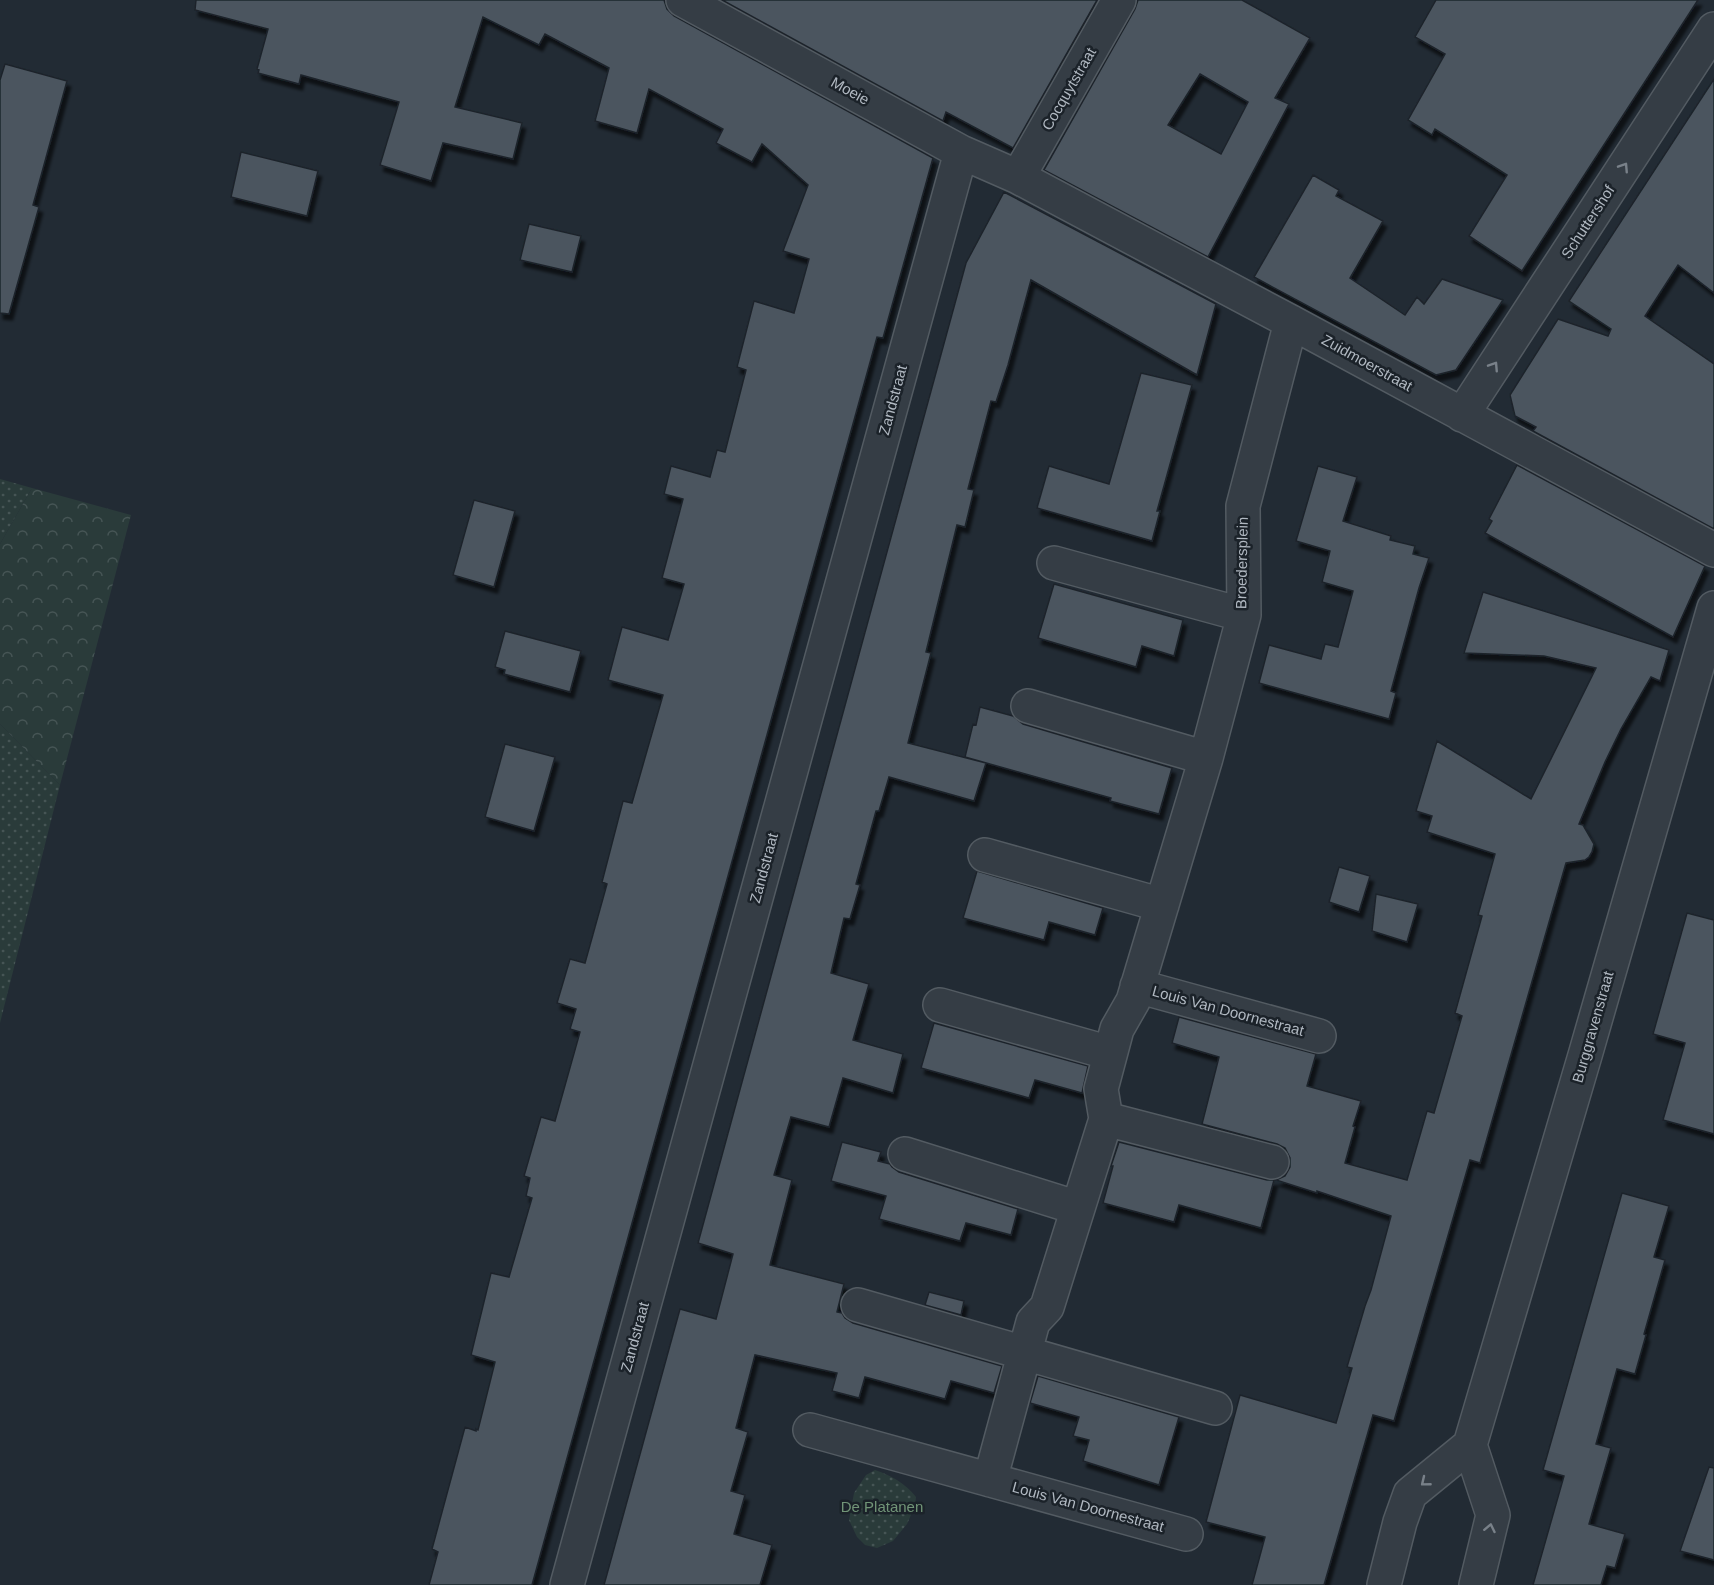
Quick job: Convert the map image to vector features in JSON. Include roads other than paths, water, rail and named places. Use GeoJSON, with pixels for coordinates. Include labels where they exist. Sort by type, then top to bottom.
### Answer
{"type":"FeatureCollection","features":[{"type":"Feature","properties":{"kind":"street","name":"Moeie"},"geometry":{"type":"LineString","coordinates":[[683,0],[961,152],[1018,177]]}},
{"type":"Feature","properties":{"kind":"street","name":"Cocquytstraat"},"geometry":{"type":"LineString","coordinates":[[1018,177],[1119,0]]}},
{"type":"Feature","properties":{"kind":"street","name":"Schuttershof"},"geometry":{"type":"LineString","coordinates":[[1462,415],[1714,28]]}},
{"type":"Feature","properties":{"kind":"street","name":"Zandstraat"},"geometry":{"type":"LineString","coordinates":[[567,1585],[961,152]]}},
{"type":"Feature","properties":{"kind":"street","name":"Zuidmoerstraat"},"geometry":{"type":"LineString","coordinates":[[1018,177],[1714,550]]}},
{"type":"Feature","properties":{"kind":"street","name":"Broedersplein"},"geometry":{"type":"LineString","coordinates":[[1054,563],[1244,615],[1243,506],[1291,322]]}},
{"type":"Feature","properties":{"kind":"street","name":"Burggravenstraat"},"geometry":{"type":"LineString","coordinates":[[1470,1445],[1714,608]]}},
{"type":"Feature","properties":{"kind":"street","name":"Louis Van Doornestraat"},"geometry":{"type":"LineString","coordinates":[[990,1480],[1033,1322],[1047,1307],[1106,1119],[1101,1089],[1110,1053],[1117,1029],[1133,1001],[1206,758],[1244,615]]}},
{"type":"Feature","properties":{"kind":"street"},"geometry":{"type":"LineString","coordinates":[[1028,706],[1206,758]]}},
{"type":"Feature","properties":{"kind":"street"},"geometry":{"type":"LineString","coordinates":[[985,855],[1162,905]]}},
{"type":"Feature","properties":{"kind":"street","name":"Louis Van Doornestraat"},"geometry":{"type":"LineString","coordinates":[[1137,986],[1319,1036]]}},
{"type":"Feature","properties":{"kind":"street"},"geometry":{"type":"LineString","coordinates":[[940,1005],[1110,1053]]}},
{"type":"Feature","properties":{"kind":"street"},"geometry":{"type":"LineString","coordinates":[[1106,1119],[1272,1162]]}},
{"type":"Feature","properties":{"kind":"street"},"geometry":{"type":"LineString","coordinates":[[905,1154],[1078,1208]]}},
{"type":"Feature","properties":{"kind":"street"},"geometry":{"type":"LineString","coordinates":[[858,1305],[1215,1408]]}},
{"type":"Feature","properties":{"kind":"street","name":"Louis Van Doornestraat"},"geometry":{"type":"LineString","coordinates":[[810,1430],[1186,1534]]}},
{"type":"Feature","properties":{"kind":"street"},"geometry":{"type":"LineString","coordinates":[[1384,1585],[1400,1522],[1410,1494],[1470,1445],[1493,1515],[1476,1585]]}},
{"type":"Feature","properties":{"kind":"park label","name":"De Platanen"},"geometry":{"type":"Point","coordinates":[882,1507]}}]}
